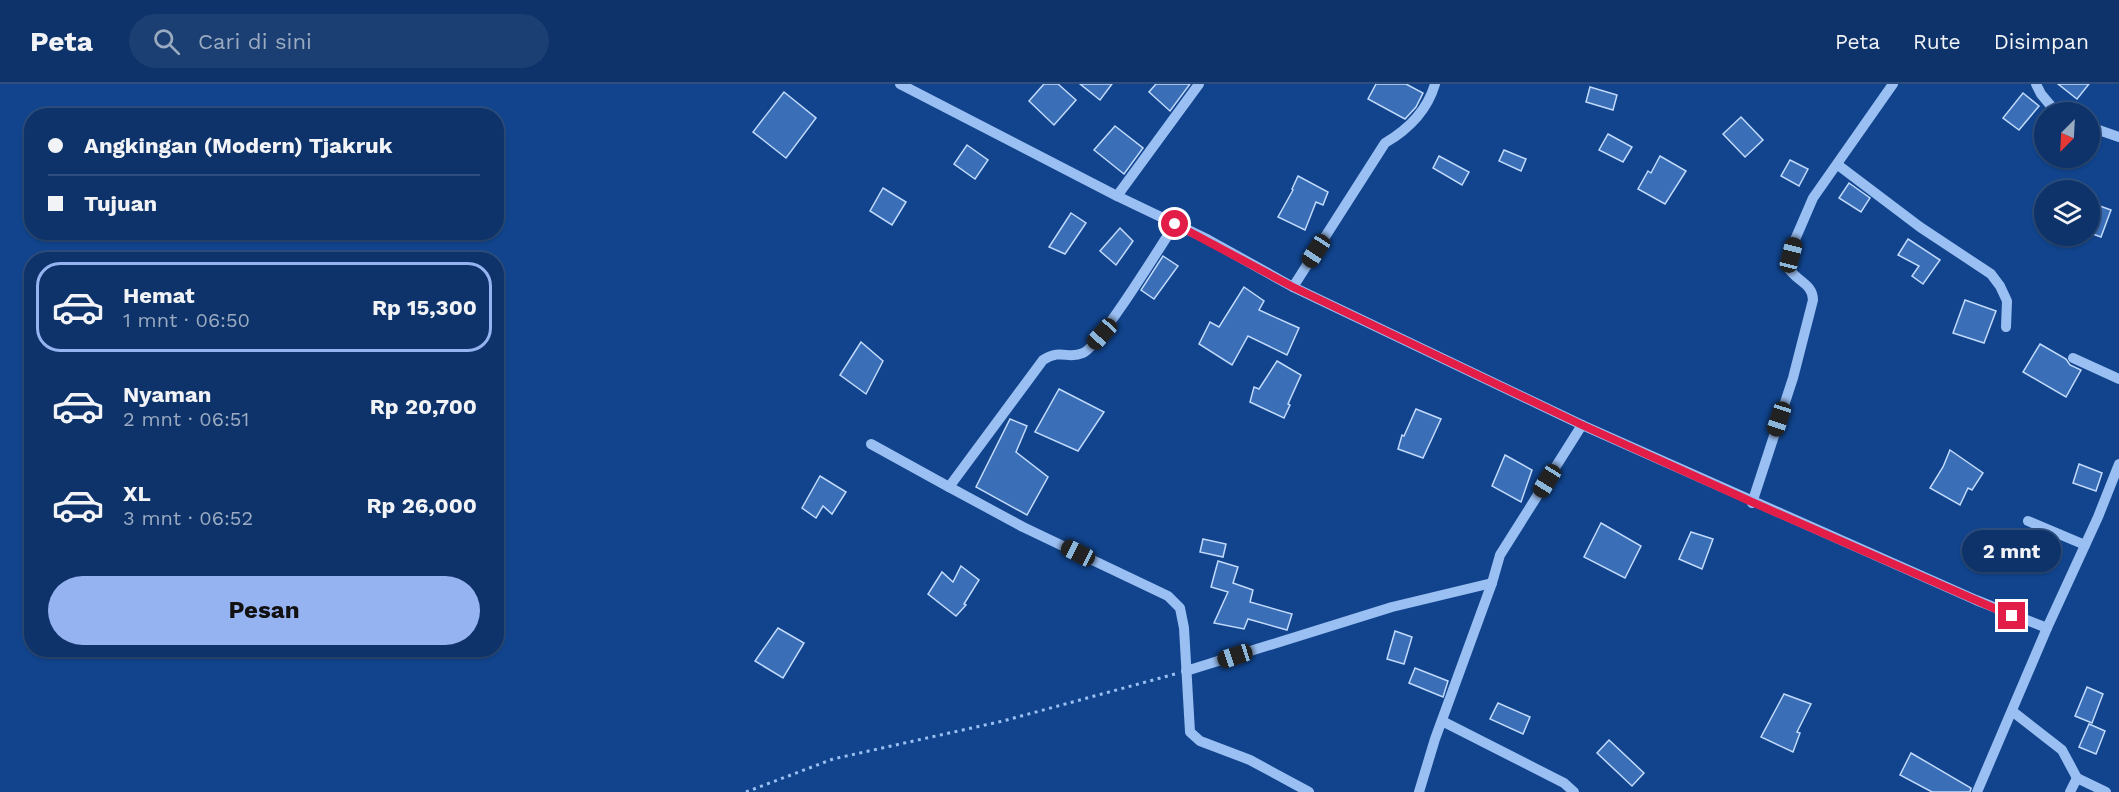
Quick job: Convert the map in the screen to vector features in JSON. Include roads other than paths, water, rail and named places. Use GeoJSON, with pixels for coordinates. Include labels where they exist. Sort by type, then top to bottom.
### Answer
{"type":"FeatureCollection","features":[{"type":"Feature","properties":{"kind":"street"},"geometry":{"type":"LineString","coordinates":[[900,84],[1175,224],[1293,287],[1582,425],[2012,616],[2047,628]]}},
{"type":"Feature","properties":{"kind":"street"},"geometry":{"type":"LineString","coordinates":[[1117,196],[1199,84]]}},
{"type":"Feature","properties":{"kind":"street"},"geometry":{"type":"LineString","coordinates":[[1293,287],[1385,143],[1403,133],[1417,119],[1435,84]]}},
{"type":"Feature","properties":{"kind":"street"},"geometry":{"type":"LineString","coordinates":[[1752,502],[1793,378],[1813,300],[1813,293],[1808,286],[1795,278],[1788,267],[1794,243],[1813,198],[1893,84]]}},
{"type":"Feature","properties":{"kind":"street"},"geometry":{"type":"LineString","coordinates":[[2036,84],[2048,102]]}},
{"type":"Feature","properties":{"kind":"street"},"geometry":{"type":"LineString","coordinates":[[2100,130],[2119,137]]}},
{"type":"Feature","properties":{"kind":"street"},"geometry":{"type":"LineString","coordinates":[[1838,165],[1920,227],[1990,274],[2000,286],[2007,301],[2006,327]]}},
{"type":"Feature","properties":{"kind":"street"},"geometry":{"type":"LineString","coordinates":[[950,487],[1043,360],[1053,354],[1070,356],[1085,353],[1102,334],[1175,224]]}},
{"type":"Feature","properties":{"kind":"street"},"geometry":{"type":"LineString","coordinates":[[2073,358],[2119,379]]}},
{"type":"Feature","properties":{"kind":"street"},"geometry":{"type":"LineString","coordinates":[[1419,792],[1434,739],[1492,583],[1500,555],[1582,425]]}},
{"type":"Feature","properties":{"kind":"street"},"geometry":{"type":"LineString","coordinates":[[871,444],[1023,527],[1168,596],[1180,608],[1184,628],[1190,732],[1200,741],[1250,760],[1309,792]]}},
{"type":"Feature","properties":{"kind":"street"},"geometry":{"type":"LineString","coordinates":[[1977,792],[2119,464]]}},
{"type":"Feature","properties":{"kind":"street"},"geometry":{"type":"LineString","coordinates":[[2028,521],[2085,545]]}},
{"type":"Feature","properties":{"kind":"street"},"geometry":{"type":"LineString","coordinates":[[1186,671],[1392,607],[1492,583]]}},
{"type":"Feature","properties":{"kind":"street"},"geometry":{"type":"LineString","coordinates":[[2012,711],[2062,750],[2077,778],[2106,792]]}},
{"type":"Feature","properties":{"kind":"street"},"geometry":{"type":"LineString","coordinates":[[1442,721],[1564,783],[1574,792]]}},
{"type":"Feature","properties":{"kind":"street"},"geometry":{"type":"LineString","coordinates":[[2070,792],[2077,778]]}}]}
